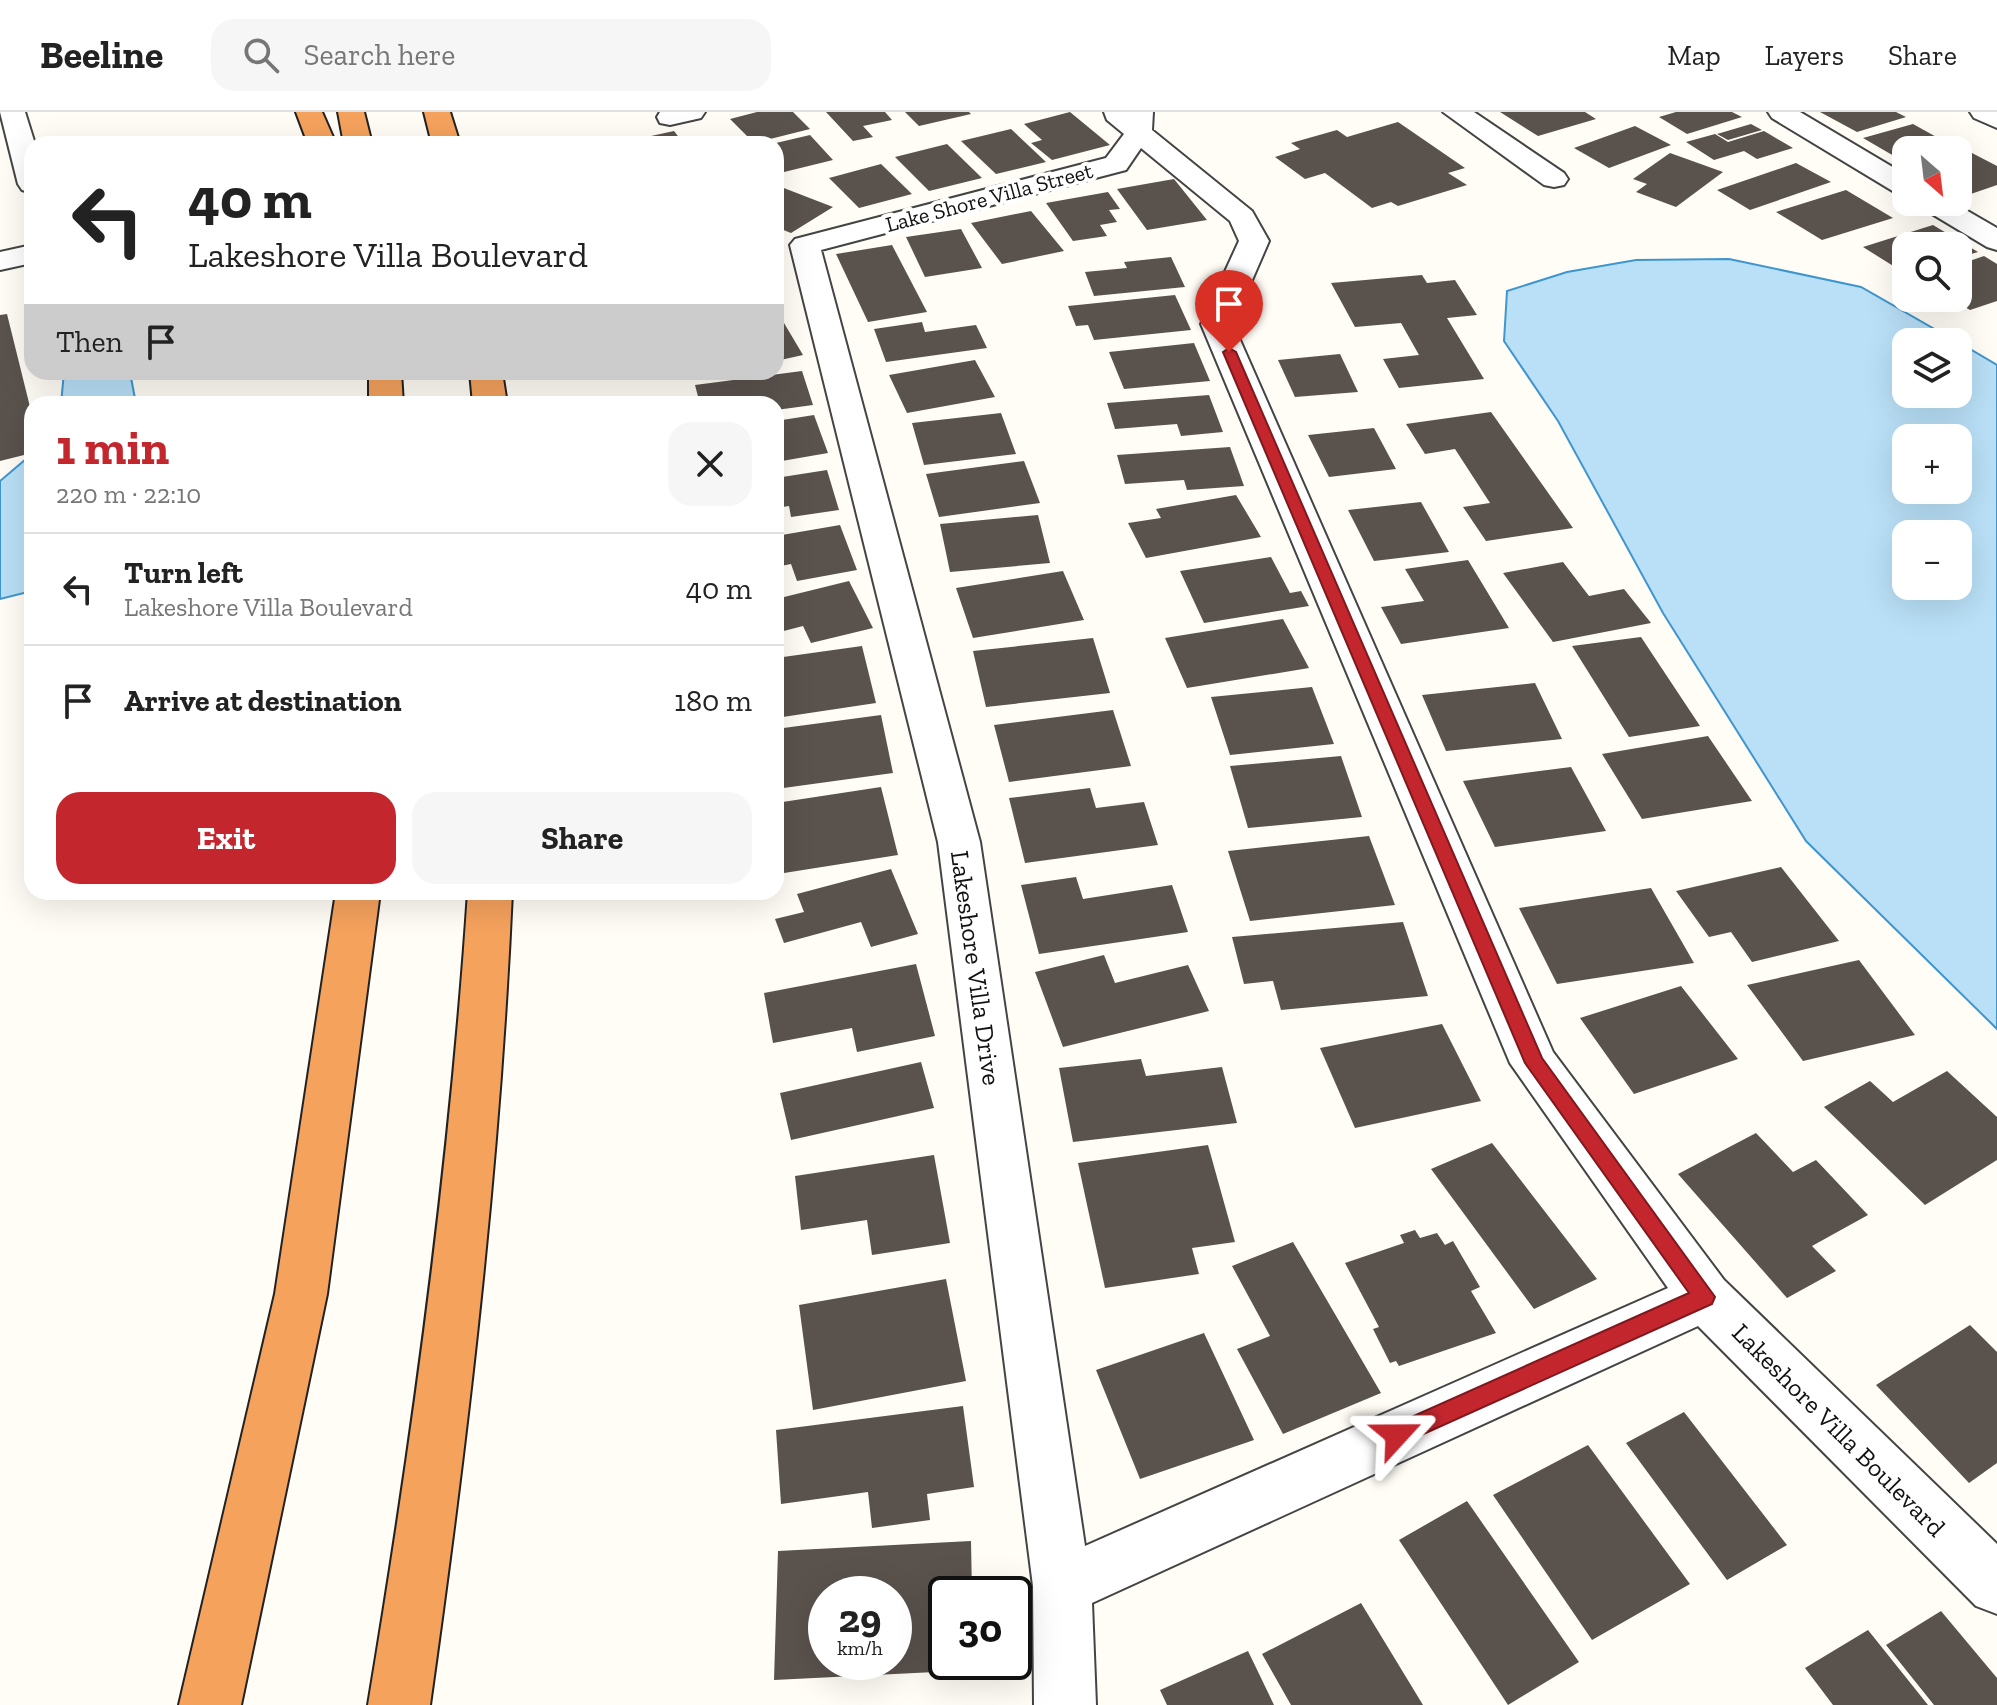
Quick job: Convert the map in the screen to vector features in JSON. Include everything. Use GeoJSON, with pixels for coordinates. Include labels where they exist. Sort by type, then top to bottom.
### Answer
{"type":"FeatureCollection","features":[{"type":"Feature","properties":{"kind":"highway"},"geometry":{"type":"LineString","coordinates":[[309,112],[319,136]]}},
{"type":"Feature","properties":{"kind":"highway"},"geometry":{"type":"LineString","coordinates":[[351,112],[356,136]]}},
{"type":"Feature","properties":{"kind":"highway"},"geometry":{"type":"LineString","coordinates":[[437,112],[444,136]]}},
{"type":"Feature","properties":{"kind":"highway"},"geometry":{"type":"LineString","coordinates":[[456,136],[458,112]]}},
{"type":"Feature","properties":{"kind":"highway"},"geometry":{"type":"LineString","coordinates":[[210,1705],[301,1294],[357,900]]}},
{"type":"Feature","properties":{"kind":"highway"},"geometry":{"type":"LineString","coordinates":[[399,1705],[430,1491],[471,1138],[486,989],[490,900]]}},
{"type":"Feature","properties":{"kind":"street"},"geometry":{"type":"LineString","coordinates":[[12,112],[24,178]]}},
{"type":"Feature","properties":{"kind":"street"},"geometry":{"type":"LineString","coordinates":[[1456,112],[1554,179]]}},
{"type":"Feature","properties":{"kind":"street"},"geometry":{"type":"LineString","coordinates":[[1781,112],[1892,179]]}},
{"type":"Feature","properties":{"kind":"street"},"geometry":{"type":"LineString","coordinates":[[1983,112],[1997,120]]}},
{"type":"Feature","properties":{"kind":"street","name":"Lake Shore Villa Street"},"geometry":{"type":"LineString","coordinates":[[805,245],[1116,164],[1131,119]]}},
{"type":"Feature","properties":{"kind":"street","name":"Lakeshore Villa Boulevard"},"geometry":{"type":"LineString","coordinates":[[1131,119],[1242,217],[1254,241],[1217,324],[1534,1063],[1705,1297],[1997,1585]]}},
{"type":"Feature","properties":{"kind":"street"},"geometry":{"type":"LineString","coordinates":[[1955,216],[1997,241]]}},
{"type":"Feature","properties":{"kind":"street","name":"Lakeshore Villa Drive"},"geometry":{"type":"LineString","coordinates":[[805,245],[959,842],[1062,1586],[1065,1705]]}},
{"type":"Feature","properties":{"kind":"street"},"geometry":{"type":"LineString","coordinates":[[0,261],[24,256]]}},
{"type":"Feature","properties":{"kind":"street"},"geometry":{"type":"LineString","coordinates":[[1062,1586],[1705,1297]]}},
{"type":"Feature","properties":{"kind":"water"},"geometry":{"type":"Polygon","coordinates":[[[1729,259],[1861,287],[1892,305],[1892,312],[1905,312],[1933,328],[1892,328],[1892,408],[1972,408],[1972,350],[1997,365],[1997,1029],[1806,841],[1663,613],[1558,421],[1504,341],[1507,291],[1567,272],[1636,260],[1729,259]]]}},
{"type":"Feature","properties":{"kind":"water"},"geometry":{"type":"Polygon","coordinates":[[[63,380],[132,380],[134,396],[62,396],[63,380]]]}},
{"type":"Feature","properties":{"kind":"water"},"geometry":{"type":"Polygon","coordinates":[[[24,461],[24,593],[0,599],[0,481],[24,461]]]}},
{"type":"Feature","properties":{"kind":"building"},"geometry":{"type":"Polygon","coordinates":[[[757,112],[793,112],[810,129],[782,136],[747,136],[730,119],[757,112]]]}},
{"type":"Feature","properties":{"kind":"building"},"geometry":{"type":"Polygon","coordinates":[[[826,112],[885,112],[892,120],[863,126],[873,137],[853,141],[826,112]]]}},
{"type":"Feature","properties":{"kind":"building"},"geometry":{"type":"Polygon","coordinates":[[[905,112],[969,112],[971,114],[919,126],[905,112]]]}},
{"type":"Feature","properties":{"kind":"building"},"geometry":{"type":"Polygon","coordinates":[[[1070,112],[1110,145],[1052,160],[1031,143],[1042,140],[1024,124],[1070,112]]]}},
{"type":"Feature","properties":{"kind":"building"},"geometry":{"type":"Polygon","coordinates":[[[1500,112],[1585,112],[1596,119],[1538,136],[1500,112]]]}},
{"type":"Feature","properties":{"kind":"building"},"geometry":{"type":"Polygon","coordinates":[[[1676,112],[1732,112],[1742,117],[1687,134],[1659,117],[1676,112]]]}},
{"type":"Feature","properties":{"kind":"building"},"geometry":{"type":"Polygon","coordinates":[[[1820,112],[1896,112],[1906,117],[1857,132],[1820,112]]]}},
{"type":"Feature","properties":{"kind":"building"},"geometry":{"type":"Polygon","coordinates":[[[1398,122],[1465,168],[1448,173],[1467,185],[1398,206],[1391,202],[1372,208],[1325,173],[1305,179],[1275,157],[1300,149],[1291,143],[1337,130],[1347,137],[1398,122]]]}},
{"type":"Feature","properties":{"kind":"building"},"geometry":{"type":"Polygon","coordinates":[[[1751,124],[1762,130],[1728,140],[1717,134],[1751,124]]]}},
{"type":"Feature","properties":{"kind":"building"},"geometry":{"type":"Polygon","coordinates":[[[1913,124],[1935,136],[1892,136],[1892,155],[1863,138],[1913,124]]]}},
{"type":"Feature","properties":{"kind":"building"},"geometry":{"type":"Polygon","coordinates":[[[1635,126],[1671,145],[1609,168],[1574,148],[1635,126]]]}},
{"type":"Feature","properties":{"kind":"building"},"geometry":{"type":"Polygon","coordinates":[[[1011,129],[1046,162],[996,174],[961,141],[1011,129]]]}},
{"type":"Feature","properties":{"kind":"building"},"geometry":{"type":"Polygon","coordinates":[[[674,131],[678,136],[651,136],[674,131]]]}},
{"type":"Feature","properties":{"kind":"building"},"geometry":{"type":"Polygon","coordinates":[[[1764,131],[1793,148],[1757,159],[1744,151],[1714,160],[1686,142],[1715,134],[1728,142],[1764,131]]]}},
{"type":"Feature","properties":{"kind":"building"},"geometry":{"type":"Polygon","coordinates":[[[810,135],[833,160],[784,172],[784,141],[810,135]]]}},
{"type":"Feature","properties":{"kind":"building"},"geometry":{"type":"Polygon","coordinates":[[[947,144],[982,178],[929,191],[895,157],[947,144]]]}},
{"type":"Feature","properties":{"kind":"building"},"geometry":{"type":"Polygon","coordinates":[[[1670,153],[1723,172],[1676,207],[1636,192],[1647,184],[1633,179],[1670,153]]]}},
{"type":"Feature","properties":{"kind":"building"},"geometry":{"type":"Polygon","coordinates":[[[1972,153],[1997,166],[1997,185],[1972,194],[1972,153]]]}},
{"type":"Feature","properties":{"kind":"building"},"geometry":{"type":"Polygon","coordinates":[[[1796,163],[1831,182],[1750,210],[1717,190],[1796,163]]]}},
{"type":"Feature","properties":{"kind":"building"},"geometry":{"type":"Polygon","coordinates":[[[881,164],[912,194],[859,208],[829,178],[881,164]]]}},
{"type":"Feature","properties":{"kind":"building"},"geometry":{"type":"Polygon","coordinates":[[[1174,179],[1207,220],[1147,230],[1117,189],[1174,179]]]}},
{"type":"Feature","properties":{"kind":"building"},"geometry":{"type":"Polygon","coordinates":[[[784,188],[833,207],[791,233],[784,230],[784,188]]]}},
{"type":"Feature","properties":{"kind":"building"},"geometry":{"type":"Polygon","coordinates":[[[1846,190],[1893,218],[1822,240],[1776,212],[1846,190]]]}},
{"type":"Feature","properties":{"kind":"building"},"geometry":{"type":"Polygon","coordinates":[[[1108,192],[1120,209],[1109,210],[1117,222],[1100,225],[1107,236],[1073,241],[1046,203],[1108,192]]]}},
{"type":"Feature","properties":{"kind":"building"},"geometry":{"type":"Polygon","coordinates":[[[1031,211],[1064,251],[1002,264],[971,223],[1031,211]]]}},
{"type":"Feature","properties":{"kind":"building"},"geometry":{"type":"Polygon","coordinates":[[[1933,225],[1945,232],[1911,232],[1933,225]]]}},
{"type":"Feature","properties":{"kind":"building"},"geometry":{"type":"Polygon","coordinates":[[[961,229],[982,268],[925,277],[906,237],[961,229]]]}},
{"type":"Feature","properties":{"kind":"building"},"geometry":{"type":"Polygon","coordinates":[[[1892,238],[1892,265],[1863,247],[1892,238]]]}},
{"type":"Feature","properties":{"kind":"building"},"geometry":{"type":"Polygon","coordinates":[[[892,245],[927,312],[868,322],[836,254],[892,245]]]}},
{"type":"Feature","properties":{"kind":"building"},"geometry":{"type":"Polygon","coordinates":[[[1984,256],[1997,264],[1997,301],[1972,309],[1972,260],[1984,256]]]}},
{"type":"Feature","properties":{"kind":"building"},"geometry":{"type":"Polygon","coordinates":[[[1171,257],[1185,287],[1094,296],[1085,272],[1127,268],[1124,262],[1171,257]]]}},
{"type":"Feature","properties":{"kind":"building"},"geometry":{"type":"Polygon","coordinates":[[[1422,275],[1427,283],[1455,280],[1477,315],[1447,318],[1484,379],[1399,388],[1383,359],[1419,355],[1401,323],[1355,327],[1331,283],[1422,275]]]}},
{"type":"Feature","properties":{"kind":"building"},"geometry":{"type":"Polygon","coordinates":[[[1175,295],[1191,330],[1094,340],[1088,325],[1076,326],[1068,306],[1175,295]]]}},
{"type":"Feature","properties":{"kind":"building"},"geometry":{"type":"Polygon","coordinates":[[[7,314],[27,396],[24,396],[24,455],[0,461],[0,315],[7,314]]]}},
{"type":"Feature","properties":{"kind":"building"},"geometry":{"type":"Polygon","coordinates":[[[922,322],[925,332],[976,325],[987,348],[886,362],[874,329],[922,322]]]}},
{"type":"Feature","properties":{"kind":"building"},"geometry":{"type":"Polygon","coordinates":[[[784,323],[803,355],[784,359],[784,323]]]}},
{"type":"Feature","properties":{"kind":"building"},"geometry":{"type":"Polygon","coordinates":[[[1194,343],[1210,381],[1124,389],[1109,352],[1194,343]]]}},
{"type":"Feature","properties":{"kind":"building"},"geometry":{"type":"Polygon","coordinates":[[[1340,354],[1358,392],[1295,397],[1278,360],[1340,354]]]}},
{"type":"Feature","properties":{"kind":"building"},"geometry":{"type":"Polygon","coordinates":[[[975,360],[995,397],[907,413],[889,375],[975,360]]]}},
{"type":"Feature","properties":{"kind":"building"},"geometry":{"type":"Polygon","coordinates":[[[802,371],[813,405],[784,409],[784,396],[698,396],[695,385],[733,380],[784,380],[784,373],[802,371]]]}},
{"type":"Feature","properties":{"kind":"building"},"geometry":{"type":"Polygon","coordinates":[[[1209,395],[1223,432],[1181,436],[1177,424],[1115,429],[1107,403],[1209,395]]]}},
{"type":"Feature","properties":{"kind":"building"},"geometry":{"type":"Polygon","coordinates":[[[1491,412],[1573,528],[1486,541],[1463,507],[1490,503],[1455,449],[1425,454],[1406,424],[1491,412]]]}},
{"type":"Feature","properties":{"kind":"building"},"geometry":{"type":"Polygon","coordinates":[[[1001,413],[1016,454],[924,465],[912,423],[1001,413]]]}},
{"type":"Feature","properties":{"kind":"building"},"geometry":{"type":"Polygon","coordinates":[[[814,415],[828,453],[784,461],[784,420],[814,415]]]}},
{"type":"Feature","properties":{"kind":"building"},"geometry":{"type":"Polygon","coordinates":[[[1374,428],[1396,469],[1329,477],[1308,435],[1374,428]]]}},
{"type":"Feature","properties":{"kind":"building"},"geometry":{"type":"Polygon","coordinates":[[[1230,447],[1244,486],[1187,490],[1184,480],[1125,484],[1117,455],[1230,447]]]}},
{"type":"Feature","properties":{"kind":"building"},"geometry":{"type":"Polygon","coordinates":[[[1024,461],[1040,503],[939,517],[926,474],[1024,461]]]}},
{"type":"Feature","properties":{"kind":"building"},"geometry":{"type":"Polygon","coordinates":[[[827,470],[839,510],[791,517],[789,506],[784,507],[784,477],[827,470]]]}},
{"type":"Feature","properties":{"kind":"building"},"geometry":{"type":"Polygon","coordinates":[[[1236,495],[1261,537],[1146,558],[1128,523],[1161,518],[1156,509],[1236,495]]]}},
{"type":"Feature","properties":{"kind":"building"},"geometry":{"type":"Polygon","coordinates":[[[1421,502],[1449,552],[1374,561],[1348,510],[1421,502]]]}},
{"type":"Feature","properties":{"kind":"building"},"geometry":{"type":"Polygon","coordinates":[[[1038,515],[1050,563],[950,572],[940,524],[1038,515]]]}},
{"type":"Feature","properties":{"kind":"building"},"geometry":{"type":"Polygon","coordinates":[[[840,525],[857,570],[797,581],[791,564],[784,565],[784,535],[840,525]]]}},
{"type":"Feature","properties":{"kind":"building"},"geometry":{"type":"Polygon","coordinates":[[[1271,557],[1290,593],[1301,591],[1309,606],[1204,623],[1180,571],[1271,557]]]}},
{"type":"Feature","properties":{"kind":"building"},"geometry":{"type":"Polygon","coordinates":[[[1468,560],[1509,628],[1401,644],[1381,607],[1424,601],[1405,569],[1468,560]]]}},
{"type":"Feature","properties":{"kind":"building"},"geometry":{"type":"Polygon","coordinates":[[[1563,562],[1589,596],[1624,589],[1651,623],[1553,642],[1503,573],[1563,562]]]}},
{"type":"Feature","properties":{"kind":"building"},"geometry":{"type":"Polygon","coordinates":[[[1063,571],[1084,620],[973,638],[956,588],[1063,571]]]}},
{"type":"Feature","properties":{"kind":"building"},"geometry":{"type":"Polygon","coordinates":[[[849,581],[873,628],[811,643],[803,626],[784,631],[784,597],[849,581]]]}},
{"type":"Feature","properties":{"kind":"building"},"geometry":{"type":"Polygon","coordinates":[[[1283,619],[1309,668],[1187,688],[1165,638],[1283,619]]]}},
{"type":"Feature","properties":{"kind":"building"},"geometry":{"type":"Polygon","coordinates":[[[1641,637],[1700,726],[1629,737],[1572,646],[1641,637]]]}},
{"type":"Feature","properties":{"kind":"building"},"geometry":{"type":"Polygon","coordinates":[[[1093,638],[1110,693],[986,707],[973,651],[1093,638]]]}},
{"type":"Feature","properties":{"kind":"building"},"geometry":{"type":"Polygon","coordinates":[[[862,646],[876,703],[784,717],[784,657],[862,646]]]}},
{"type":"Feature","properties":{"kind":"building"},"geometry":{"type":"Polygon","coordinates":[[[1535,683],[1562,739],[1446,751],[1422,695],[1535,683]]]}},
{"type":"Feature","properties":{"kind":"building"},"geometry":{"type":"Polygon","coordinates":[[[1312,687],[1334,744],[1230,755],[1211,697],[1312,687]]]}},
{"type":"Feature","properties":{"kind":"building"},"geometry":{"type":"Polygon","coordinates":[[[1113,710],[1131,766],[1009,782],[994,725],[1113,710]]]}},
{"type":"Feature","properties":{"kind":"building"},"geometry":{"type":"Polygon","coordinates":[[[881,715],[893,773],[784,788],[784,728],[881,715]]]}},
{"type":"Feature","properties":{"kind":"building"},"geometry":{"type":"Polygon","coordinates":[[[1708,736],[1752,801],[1642,819],[1602,754],[1708,736]]]}},
{"type":"Feature","properties":{"kind":"building"},"geometry":{"type":"Polygon","coordinates":[[[1341,756],[1362,817],[1248,828],[1230,766],[1341,756]]]}},
{"type":"Feature","properties":{"kind":"building"},"geometry":{"type":"Polygon","coordinates":[[[1571,767],[1606,831],[1495,847],[1463,781],[1571,767]]]}},
{"type":"Feature","properties":{"kind":"building"},"geometry":{"type":"Polygon","coordinates":[[[881,787],[898,855],[784,873],[784,802],[881,787]]]}},
{"type":"Feature","properties":{"kind":"building"},"geometry":{"type":"Polygon","coordinates":[[[1090,788],[1096,808],[1144,802],[1158,845],[1025,863],[1009,798],[1090,788]]]}},
{"type":"Feature","properties":{"kind":"building"},"geometry":{"type":"Polygon","coordinates":[[[1369,836],[1395,905],[1250,921],[1228,851],[1369,836]]]}},
{"type":"Feature","properties":{"kind":"building"},"geometry":{"type":"Polygon","coordinates":[[[1781,867],[1839,941],[1752,962],[1731,932],[1709,937],[1676,891],[1781,867]]]}},
{"type":"Feature","properties":{"kind":"building"},"geometry":{"type":"Polygon","coordinates":[[[891,869],[918,934],[871,947],[861,922],[784,943],[775,919],[804,912],[797,894],[891,869]]]}},
{"type":"Feature","properties":{"kind":"building"},"geometry":{"type":"Polygon","coordinates":[[[1076,877],[1083,899],[1172,885],[1188,932],[1039,954],[1021,885],[1076,877]]]}},
{"type":"Feature","properties":{"kind":"building"},"geometry":{"type":"Polygon","coordinates":[[[1651,888],[1694,963],[1557,984],[1519,908],[1651,888]]]}},
{"type":"Feature","properties":{"kind":"building"},"geometry":{"type":"Polygon","coordinates":[[[1403,922],[1428,996],[1281,1010],[1273,981],[1244,984],[1232,937],[1403,922]]]}},
{"type":"Feature","properties":{"kind":"building"},"geometry":{"type":"Polygon","coordinates":[[[1104,955],[1115,983],[1188,965],[1209,1011],[1063,1047],[1035,972],[1104,955]]]}},
{"type":"Feature","properties":{"kind":"building"},"geometry":{"type":"Polygon","coordinates":[[[1859,960],[1915,1035],[1803,1061],[1747,985],[1859,960]]]}},
{"type":"Feature","properties":{"kind":"building"},"geometry":{"type":"Polygon","coordinates":[[[916,964],[935,1036],[857,1052],[852,1028],[773,1043],[764,993],[916,964]]]}},
{"type":"Feature","properties":{"kind":"building"},"geometry":{"type":"Polygon","coordinates":[[[1681,986],[1738,1059],[1634,1094],[1580,1018],[1681,986]]]}},
{"type":"Feature","properties":{"kind":"building"},"geometry":{"type":"Polygon","coordinates":[[[1442,1024],[1481,1101],[1355,1128],[1320,1048],[1442,1024]]]}},
{"type":"Feature","properties":{"kind":"building"},"geometry":{"type":"Polygon","coordinates":[[[1141,1059],[1146,1076],[1222,1067],[1237,1123],[1073,1142],[1059,1068],[1141,1059]]]}},
{"type":"Feature","properties":{"kind":"building"},"geometry":{"type":"Polygon","coordinates":[[[921,1062],[934,1108],[791,1140],[780,1093],[921,1062]]]}},
{"type":"Feature","properties":{"kind":"building"},"geometry":{"type":"Polygon","coordinates":[[[1947,1071],[1997,1117],[1997,1160],[1925,1205],[1824,1107],[1870,1081],[1893,1102],[1947,1071]]]}},
{"type":"Feature","properties":{"kind":"building"},"geometry":{"type":"Polygon","coordinates":[[[1756,1133],[1793,1172],[1816,1160],[1868,1215],[1812,1246],[1836,1271],[1787,1298],[1678,1174],[1756,1133]]]}},
{"type":"Feature","properties":{"kind":"building"},"geometry":{"type":"Polygon","coordinates":[[[1492,1143],[1597,1279],[1534,1309],[1431,1169],[1492,1143]]]}},
{"type":"Feature","properties":{"kind":"building"},"geometry":{"type":"Polygon","coordinates":[[[1208,1145],[1235,1242],[1192,1248],[1199,1274],[1105,1288],[1078,1163],[1208,1145]]]}},
{"type":"Feature","properties":{"kind":"building"},"geometry":{"type":"Polygon","coordinates":[[[934,1155],[950,1243],[872,1255],[867,1220],[801,1230],[795,1176],[934,1155]]]}},
{"type":"Feature","properties":{"kind":"building"},"geometry":{"type":"Polygon","coordinates":[[[1415,1230],[1420,1238],[1437,1233],[1445,1245],[1453,1241],[1480,1287],[1471,1291],[1496,1333],[1399,1366],[1396,1361],[1390,1363],[1373,1329],[1379,1327],[1345,1263],[1404,1243],[1400,1235],[1415,1230]]]}},
{"type":"Feature","properties":{"kind":"building"},"geometry":{"type":"Polygon","coordinates":[[[1293,1242],[1381,1393],[1283,1434],[1237,1349],[1270,1336],[1232,1266],[1293,1242]]]}},
{"type":"Feature","properties":{"kind":"building"},"geometry":{"type":"Polygon","coordinates":[[[946,1279],[966,1381],[813,1410],[799,1305],[946,1279]]]}},
{"type":"Feature","properties":{"kind":"building"},"geometry":{"type":"Polygon","coordinates":[[[1970,1325],[1997,1352],[1997,1463],[1969,1483],[1876,1385],[1970,1325]]]}},
{"type":"Feature","properties":{"kind":"building"},"geometry":{"type":"Polygon","coordinates":[[[1204,1333],[1254,1440],[1140,1479],[1096,1370],[1204,1333]]]}},
{"type":"Feature","properties":{"kind":"building"},"geometry":{"type":"Polygon","coordinates":[[[963,1406],[974,1487],[927,1494],[930,1520],[872,1528],[868,1492],[781,1504],[776,1430],[963,1406]]]}},
{"type":"Feature","properties":{"kind":"building"},"geometry":{"type":"Polygon","coordinates":[[[1684,1412],[1787,1545],[1727,1580],[1626,1443],[1684,1412]]]}},
{"type":"Feature","properties":{"kind":"building"},"geometry":{"type":"Polygon","coordinates":[[[1588,1445],[1690,1584],[1592,1640],[1493,1495],[1588,1445]]]}},
{"type":"Feature","properties":{"kind":"building"},"geometry":{"type":"Polygon","coordinates":[[[1467,1501],[1579,1662],[1508,1705],[1399,1540],[1467,1501]]]}},
{"type":"Feature","properties":{"kind":"building"},"geometry":{"type":"Polygon","coordinates":[[[971,1541],[972,1576],[928,1576],[928,1672],[912,1673],[912,1576],[808,1576],[808,1678],[774,1680],[778,1551],[971,1541]]]}},
{"type":"Feature","properties":{"kind":"building"},"geometry":{"type":"Polygon","coordinates":[[[1361,1603],[1423,1705],[1291,1705],[1262,1654],[1361,1603]]]}},
{"type":"Feature","properties":{"kind":"building"},"geometry":{"type":"Polygon","coordinates":[[[1941,1611],[1997,1678],[1997,1705],[1934,1705],[1886,1645],[1941,1611]]]}},
{"type":"Feature","properties":{"kind":"building"},"geometry":{"type":"Polygon","coordinates":[[[1868,1630],[1928,1705],[1833,1705],[1805,1668],[1868,1630]]]}},
{"type":"Feature","properties":{"kind":"building"},"geometry":{"type":"Polygon","coordinates":[[[1248,1651],[1274,1705],[1167,1705],[1160,1690],[1248,1651]]]}},
{"type":"Feature","properties":{"kind":"route"},"geometry":{"type":"LineString","coordinates":[[1229,352],[1534,1063],[1705,1297],[1397,1435]]}}]}
